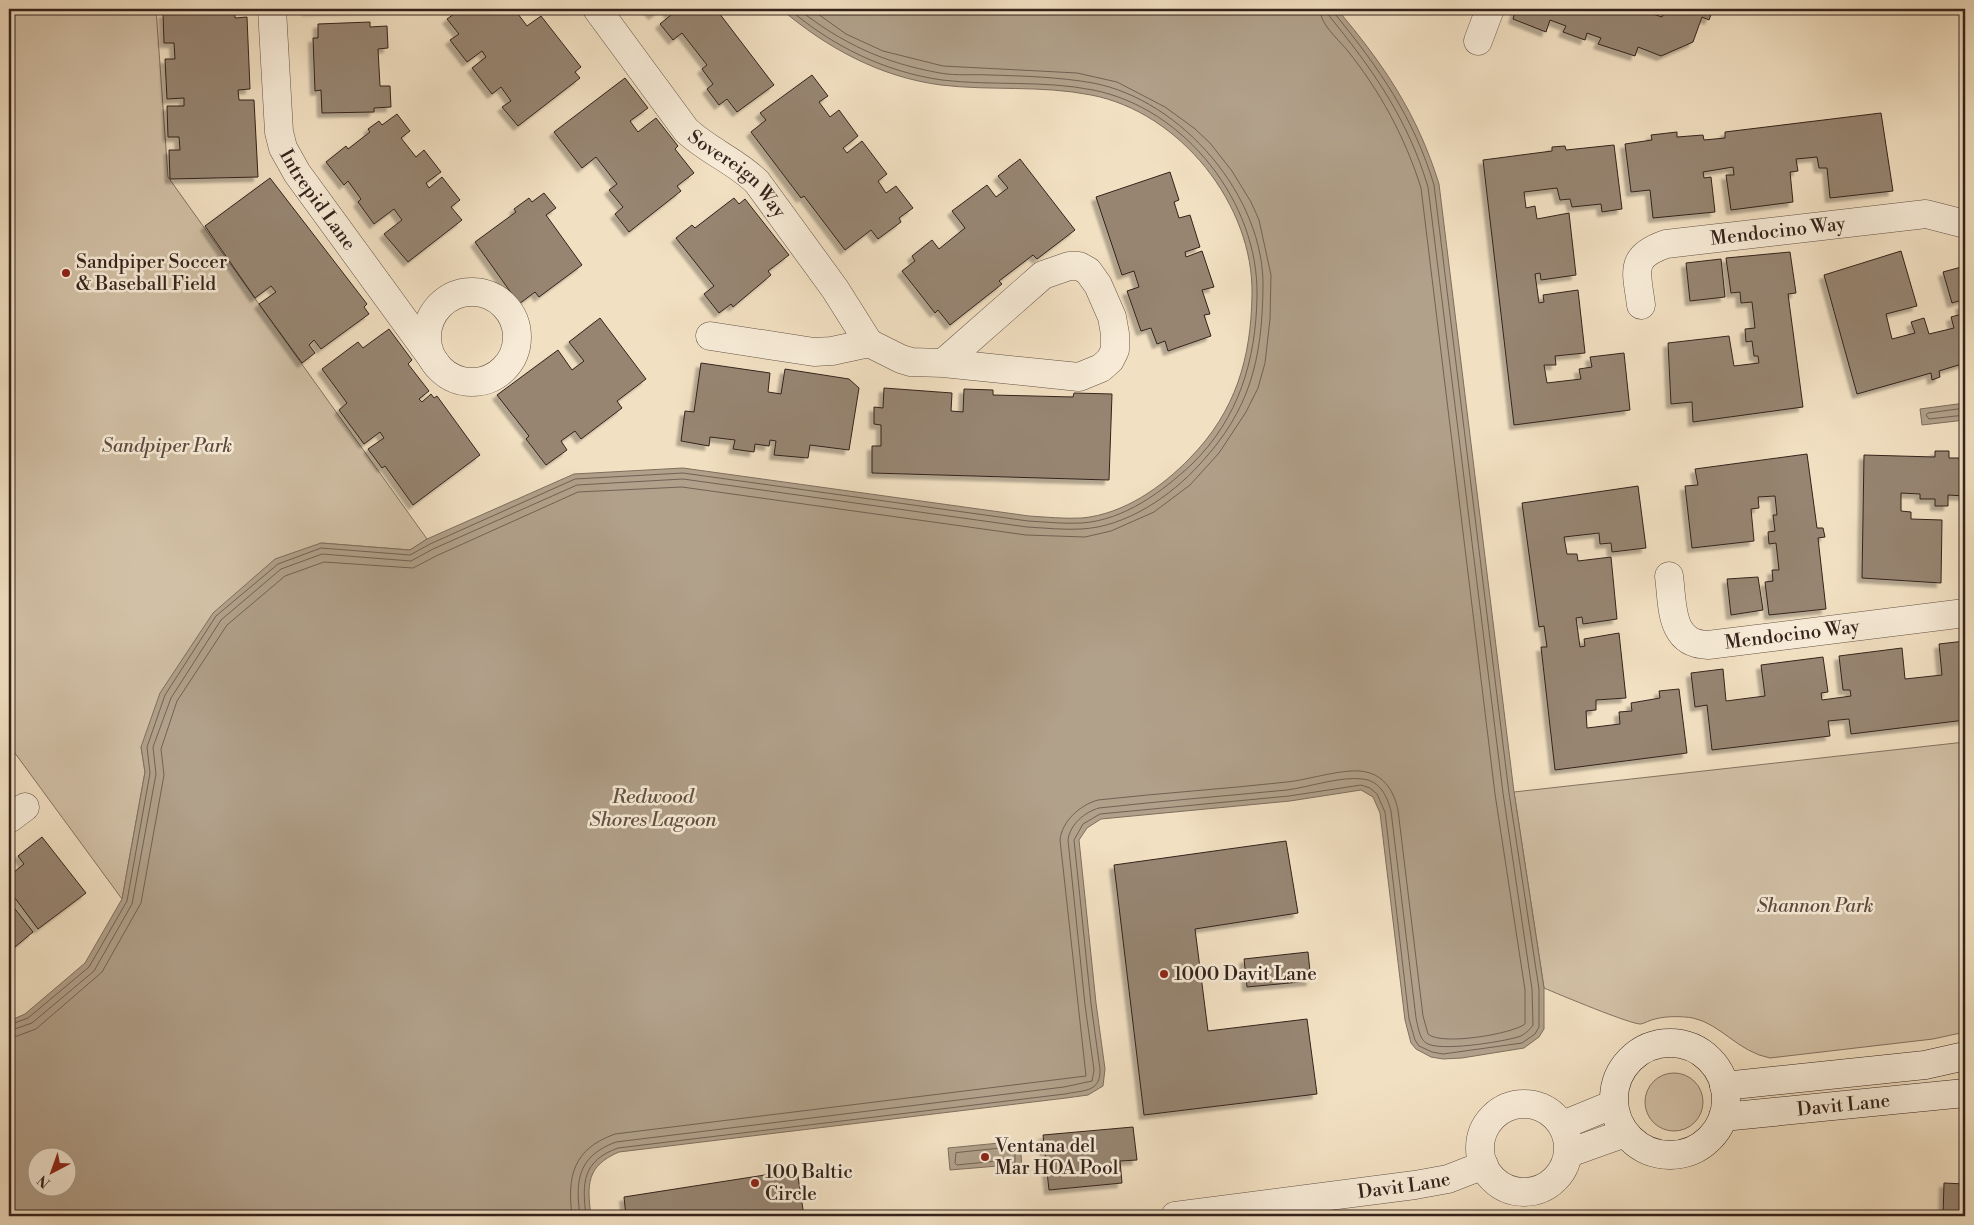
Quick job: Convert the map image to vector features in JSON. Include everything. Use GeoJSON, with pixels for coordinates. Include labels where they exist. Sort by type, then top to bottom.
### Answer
{"type":"FeatureCollection","features":[{"type":"Feature","properties":{"kind":"street","name":"Intrepid Lane"},"geometry":{"type":"LineString","coordinates":[[272,9],[279,132],[283,148],[297,173],[437,365]]}},
{"type":"Feature","properties":{"kind":"street","name":"Sovereign Way"},"geometry":{"type":"LineString","coordinates":[[596,9],[686,130],[703,145],[742,169],[757,182],[835,289],[869,343]]}},
{"type":"Feature","properties":{"kind":"street"},"geometry":{"type":"LineString","coordinates":[[1478,41],[1490,9]]}},
{"type":"Feature","properties":{"kind":"street","name":"Mendocino Way"},"geometry":{"type":"LineString","coordinates":[[1641,305],[1637,277],[1639,261],[1647,252],[1666,244],[1926,214],[1965,224]]}},
{"type":"Feature","properties":{"kind":"street"},"geometry":{"type":"LineString","coordinates":[[710,336],[814,352],[832,351],[869,343],[901,359],[919,363],[943,363],[1079,377],[1101,368],[1110,360],[1115,350],[1112,317],[1098,285],[1088,271],[1079,266],[1069,266],[1043,275],[943,363]]}},
{"type":"Feature","properties":{"kind":"street","name":"Mendocino Way"},"geometry":{"type":"LineString","coordinates":[[1670,576],[1677,626],[1683,637],[1695,645],[1708,645],[1965,613]]}},
{"type":"Feature","properties":{"kind":"street"},"geometry":{"type":"LineString","coordinates":[[1670,1042],[1688,1046],[1705,1055],[1717,1069],[1724,1086],[1726,1101],[1723,1117],[1715,1132],[1703,1144],[1688,1152],[1670,1155],[1653,1152],[1638,1145],[1625,1133],[1617,1119],[1614,1104],[1615,1085],[1622,1068],[1635,1054],[1651,1046],[1670,1042]]}},
{"type":"Feature","properties":{"kind":"street","name":"Davit Lane"},"geometry":{"type":"LineString","coordinates":[[1724,1086],[1925,1065],[1965,1056]]}},
{"type":"Feature","properties":{"kind":"street","name":"Davit Lane"},"geometry":{"type":"LineString","coordinates":[[1723,1117],[1965,1093]]}},
{"type":"Feature","properties":{"kind":"street"},"geometry":{"type":"LineString","coordinates":[[1526,1104],[1540,1106],[1553,1114],[1562,1125],[1568,1138],[1569,1153],[1565,1166],[1556,1179],[1545,1187],[1531,1191],[1516,1191],[1503,1186],[1492,1177],[1484,1165],[1480,1151],[1482,1136],[1488,1122],[1504,1108],[1526,1104]]}},
{"type":"Feature","properties":{"kind":"street"},"geometry":{"type":"LineString","coordinates":[[1562,1125],[1614,1104]]}},
{"type":"Feature","properties":{"kind":"street"},"geometry":{"type":"LineString","coordinates":[[1569,1153],[1625,1133]]}},
{"type":"Feature","properties":{"kind":"street","name":"Davit Lane"},"geometry":{"type":"LineString","coordinates":[[1175,1216],[1415,1185],[1448,1179],[1484,1165]]}},
{"type":"Feature","properties":{"kind":"green space","name":"Sandpiper Park"},"geometry":{"type":"Polygon","coordinates":[[[9,9],[156,9],[168,177],[427,539],[410,550],[321,543],[141,747],[145,772],[122,899],[9,745],[9,9]]]}},
{"type":"Feature","properties":{"kind":"green space","name":"Shannon Park"},"geometry":{"type":"Polygon","coordinates":[[[1965,742],[1965,1032],[1933,1039],[1770,1058],[1748,1050],[1703,1021],[1693,1018],[1669,1017],[1653,1019],[1641,1024],[1635,1023],[1594,1009],[1544,988],[1514,792],[1965,742]]]}},
{"type":"Feature","properties":{"kind":"green space"},"geometry":{"type":"Polygon","coordinates":[[[1668,1073],[1680,1073],[1695,1081],[1703,1096],[1703,1108],[1695,1123],[1680,1131],[1668,1131],[1653,1123],[1645,1108],[1645,1096],[1653,1081],[1668,1073]]]}},
{"type":"Feature","properties":{"kind":"water","name":"Redwood Shores Lagoon"},"geometry":{"type":"Polygon","coordinates":[[[781,9],[1337,9],[1370,50],[1409,112],[1430,158],[1439,184],[1514,792],[1544,988],[1544,1029],[1539,1037],[1524,1048],[1462,1058],[1443,1059],[1431,1057],[1416,1049],[1411,1043],[1405,1020],[1380,813],[1373,797],[1361,790],[1290,801],[1101,819],[1087,828],[1079,840],[1105,1069],[1103,1086],[1088,1095],[619,1152],[608,1157],[600,1164],[591,1178],[589,1195],[591,1216],[9,1216],[9,1021],[25,1014],[85,963],[122,899],[145,772],[141,747],[160,693],[213,613],[275,559],[321,543],[410,550],[427,539],[574,474],[683,468],[1029,516],[1082,518],[1113,511],[1155,489],[1190,458],[1219,422],[1230,402],[1244,362],[1251,318],[1252,295],[1249,261],[1240,228],[1225,197],[1206,168],[1182,142],[1154,121],[1124,105],[1091,95],[1053,90],[959,87],[918,81],[876,68],[855,59],[817,36],[781,9]]]}},
{"type":"Feature","properties":{"kind":"water"},"geometry":{"type":"Polygon","coordinates":[[[1965,403],[1965,420],[1922,425],[1920,409],[1965,403]]]}},
{"type":"Feature","properties":{"kind":"water","name":"Ventana del Mar HOA Pool"},"geometry":{"type":"Polygon","coordinates":[[[1020,1141],[1022,1169],[999,1171],[998,1166],[950,1170],[948,1148],[1020,1141]]]}},
{"type":"Feature","properties":{"kind":"building"},"geometry":{"type":"Polygon","coordinates":[[[181,9],[235,9],[235,18],[247,17],[250,89],[238,90],[239,100],[254,100],[258,177],[170,179],[169,150],[180,150],[179,137],[168,137],[167,106],[184,106],[184,98],[167,99],[165,59],[175,59],[174,43],[164,43],[163,13],[182,13],[181,9]]]}},
{"type":"Feature","properties":{"kind":"building"},"geometry":{"type":"Polygon","coordinates":[[[307,9],[382,9],[307,11],[307,9]]]}},
{"type":"Feature","properties":{"kind":"building"},"geometry":{"type":"Polygon","coordinates":[[[461,9],[525,9],[518,14],[527,26],[541,16],[581,67],[575,72],[580,78],[518,126],[502,107],[511,101],[501,87],[492,94],[472,68],[486,57],[482,51],[467,62],[450,40],[459,34],[447,19],[461,9]]]}},
{"type":"Feature","properties":{"kind":"building"},"geometry":{"type":"Polygon","coordinates":[[[648,9],[661,9],[653,15],[648,9]]]}},
{"type":"Feature","properties":{"kind":"building"},"geometry":{"type":"Polygon","coordinates":[[[666,9],[716,9],[774,85],[737,112],[727,99],[719,105],[707,89],[713,84],[702,69],[707,65],[682,33],[673,40],[660,24],[671,15],[666,9]]]}},
{"type":"Feature","properties":{"kind":"building"},"geometry":{"type":"Polygon","coordinates":[[[1516,9],[1650,9],[1650,13],[1662,17],[1666,9],[1713,9],[1709,20],[1702,17],[1693,42],[1661,56],[1638,47],[1635,56],[1598,44],[1601,38],[1587,33],[1585,40],[1563,32],[1566,26],[1550,20],[1546,32],[1513,19],[1516,9]]]}},
{"type":"Feature","properties":{"kind":"building"},"geometry":{"type":"Polygon","coordinates":[[[370,22],[370,27],[387,26],[388,48],[378,49],[380,86],[390,86],[391,107],[374,108],[374,112],[322,113],[321,90],[315,91],[313,38],[318,38],[318,24],[370,22]]]}},
{"type":"Feature","properties":{"kind":"building"},"geometry":{"type":"Polygon","coordinates":[[[812,75],[828,96],[819,102],[830,117],[839,110],[858,136],[843,148],[847,153],[862,141],[887,174],[878,181],[886,193],[896,186],[913,208],[899,218],[901,222],[878,239],[871,230],[845,250],[804,196],[801,198],[751,132],[766,120],[760,113],[812,75]]]}},
{"type":"Feature","properties":{"kind":"building"},"geometry":{"type":"Polygon","coordinates":[[[625,78],[648,108],[630,121],[638,132],[656,118],[678,146],[675,149],[694,173],[677,186],[681,191],[629,232],[615,214],[623,207],[609,190],[617,184],[596,157],[582,168],[554,132],[625,78]]]}},
{"type":"Feature","properties":{"kind":"building"},"geometry":{"type":"Polygon","coordinates":[[[1881,113],[1893,191],[1830,198],[1827,168],[1819,168],[1817,157],[1796,159],[1798,171],[1790,172],[1793,202],[1731,210],[1726,175],[1734,175],[1733,167],[1703,172],[1704,178],[1711,177],[1715,212],[1653,218],[1650,190],[1631,192],[1625,144],[1652,140],[1651,135],[1677,132],[1677,137],[1703,135],[1704,140],[1725,138],[1725,132],[1881,113]]]}},
{"type":"Feature","properties":{"kind":"building"},"geometry":{"type":"Polygon","coordinates":[[[397,114],[410,131],[401,138],[416,157],[424,150],[441,172],[426,183],[429,188],[442,177],[460,200],[451,207],[462,220],[408,262],[384,234],[402,220],[394,209],[374,224],[358,202],[361,199],[348,181],[344,185],[326,162],[346,146],[348,149],[370,132],[368,129],[379,121],[382,125],[397,114]]]}},
{"type":"Feature","properties":{"kind":"building"},"geometry":{"type":"Polygon","coordinates":[[[1614,145],[1622,209],[1602,212],[1601,204],[1572,207],[1570,199],[1560,200],[1557,188],[1524,192],[1526,208],[1535,206],[1537,219],[1569,213],[1576,275],[1541,280],[1540,273],[1535,274],[1539,303],[1544,302],[1543,295],[1578,290],[1585,353],[1555,356],[1556,365],[1544,365],[1547,383],[1581,379],[1579,369],[1592,367],[1590,357],[1624,353],[1630,410],[1514,425],[1483,160],[1552,151],[1552,147],[1565,146],[1566,150],[1614,145]]]}},
{"type":"Feature","properties":{"kind":"building"},"geometry":{"type":"Polygon","coordinates":[[[1020,159],[1075,230],[1037,259],[1033,255],[999,281],[1002,284],[950,325],[938,310],[935,313],[902,271],[915,261],[912,256],[932,240],[939,249],[965,228],[952,211],[987,185],[996,197],[1008,188],[998,176],[1020,159]]]}},
{"type":"Feature","properties":{"kind":"building"},"geometry":{"type":"Polygon","coordinates":[[[1170,172],[1179,200],[1174,202],[1179,218],[1190,215],[1200,247],[1185,252],[1186,257],[1202,251],[1214,287],[1202,290],[1210,314],[1204,315],[1211,336],[1168,351],[1165,341],[1157,344],[1151,328],[1141,331],[1127,291],[1139,287],[1134,271],[1122,275],[1096,197],[1170,172]]]}},
{"type":"Feature","properties":{"kind":"building"},"geometry":{"type":"Polygon","coordinates":[[[270,178],[367,304],[364,307],[369,314],[321,349],[314,340],[309,345],[315,353],[302,363],[259,304],[276,292],[271,286],[255,298],[205,226],[270,178]]]}},
{"type":"Feature","properties":{"kind":"building"},"geometry":{"type":"Polygon","coordinates":[[[544,193],[556,208],[546,215],[582,265],[539,297],[535,292],[519,304],[475,242],[516,212],[514,209],[529,198],[532,202],[544,193]]]}},
{"type":"Feature","properties":{"kind":"building"},"geometry":{"type":"Polygon","coordinates":[[[734,198],[739,204],[745,199],[789,255],[768,271],[771,275],[733,307],[731,304],[719,313],[704,294],[714,286],[676,238],[692,225],[695,228],[734,198]]]}},
{"type":"Feature","properties":{"kind":"building"},"geometry":{"type":"Polygon","coordinates":[[[1901,251],[1917,306],[1886,314],[1892,339],[1915,333],[1911,322],[1924,318],[1929,334],[1954,328],[1951,317],[1962,314],[1960,305],[1965,304],[1965,363],[1939,371],[1940,377],[1932,380],[1931,373],[1857,394],[1824,275],[1901,251]]]}},
{"type":"Feature","properties":{"kind":"building"},"geometry":{"type":"Polygon","coordinates":[[[1790,252],[1796,293],[1788,294],[1803,407],[1693,422],[1692,402],[1671,404],[1668,343],[1729,336],[1734,366],[1759,363],[1758,356],[1754,356],[1752,341],[1746,342],[1745,329],[1755,328],[1752,302],[1741,303],[1740,292],[1731,293],[1726,258],[1790,252]]]}},
{"type":"Feature","properties":{"kind":"building"},"geometry":{"type":"Polygon","coordinates":[[[1721,259],[1725,297],[1690,301],[1686,263],[1721,259]]]}},
{"type":"Feature","properties":{"kind":"building"},"geometry":{"type":"Polygon","coordinates":[[[1965,266],[1965,299],[1952,303],[1943,272],[1965,266]]]}},
{"type":"Feature","properties":{"kind":"building"},"geometry":{"type":"Polygon","coordinates":[[[600,318],[646,379],[617,401],[622,408],[581,439],[575,431],[561,441],[567,450],[546,465],[526,439],[529,436],[497,395],[558,350],[572,370],[584,361],[569,342],[600,318]]]}},
{"type":"Feature","properties":{"kind":"building"},"geometry":{"type":"Polygon","coordinates":[[[389,329],[412,360],[408,364],[429,391],[419,399],[422,402],[431,394],[434,398],[437,396],[480,455],[413,505],[385,466],[382,468],[368,449],[384,438],[380,432],[364,444],[339,410],[347,403],[322,369],[358,342],[363,348],[389,329]]]}},
{"type":"Feature","properties":{"kind":"building"},"geometry":{"type":"Polygon","coordinates":[[[701,363],[770,373],[768,392],[781,394],[785,369],[849,379],[859,388],[849,450],[810,445],[808,458],[774,455],[776,441],[770,440],[769,446],[755,444],[754,452],[733,449],[735,440],[710,437],[709,446],[681,441],[685,411],[694,412],[701,363]]]}},
{"type":"Feature","properties":{"kind":"building"},"geometry":{"type":"Polygon","coordinates":[[[884,388],[952,393],[951,411],[963,412],[964,389],[993,390],[993,395],[1073,397],[1074,393],[1112,394],[1109,480],[872,473],[872,446],[881,446],[881,425],[874,424],[874,407],[883,408],[884,388]]]}},
{"type":"Feature","properties":{"kind":"building"},"geometry":{"type":"Polygon","coordinates":[[[1935,451],[1949,451],[1949,458],[1965,458],[1965,496],[1948,495],[1948,506],[1935,506],[1935,499],[1920,499],[1920,494],[1901,493],[1901,511],[1911,512],[1911,519],[1942,520],[1941,583],[1862,578],[1864,455],[1935,457],[1935,451]]]}},
{"type":"Feature","properties":{"kind":"building"},"geometry":{"type":"Polygon","coordinates":[[[1807,454],[1817,528],[1823,528],[1825,537],[1818,538],[1826,609],[1769,615],[1765,582],[1773,581],[1772,570],[1779,570],[1776,543],[1769,544],[1768,532],[1775,531],[1773,515],[1777,515],[1775,496],[1758,497],[1759,508],[1751,509],[1754,541],[1692,548],[1685,486],[1698,485],[1695,469],[1807,454]]]}},
{"type":"Feature","properties":{"kind":"building"},"geometry":{"type":"Polygon","coordinates":[[[1638,486],[1646,548],[1612,552],[1611,543],[1600,544],[1599,533],[1564,537],[1567,554],[1577,554],[1578,561],[1611,557],[1617,619],[1583,624],[1582,617],[1576,618],[1580,647],[1585,646],[1584,639],[1619,633],[1626,698],[1596,700],[1596,710],[1586,711],[1587,728],[1620,724],[1619,712],[1632,711],[1631,703],[1660,698],[1659,691],[1679,689],[1687,753],[1555,770],[1541,647],[1547,647],[1544,626],[1539,627],[1522,503],[1638,486]]]}},
{"type":"Feature","properties":{"kind":"building"},"geometry":{"type":"Polygon","coordinates":[[[1758,577],[1763,610],[1731,615],[1727,579],[1758,577]]]}},
{"type":"Feature","properties":{"kind":"building"},"geometry":{"type":"Polygon","coordinates":[[[1965,641],[1965,720],[1851,734],[1849,719],[1828,721],[1830,736],[1712,750],[1707,705],[1695,707],[1691,673],[1723,669],[1726,701],[1765,696],[1761,665],[1823,657],[1828,692],[1821,693],[1822,700],[1851,696],[1850,690],[1843,690],[1839,656],[1902,648],[1905,679],[1942,675],[1939,644],[1965,641]]]}},
{"type":"Feature","properties":{"kind":"building"},"geometry":{"type":"Polygon","coordinates":[[[9,780],[15,788],[9,793],[9,780]]]}},
{"type":"Feature","properties":{"kind":"building"},"geometry":{"type":"Polygon","coordinates":[[[42,837],[86,893],[38,929],[9,890],[9,876],[24,864],[18,856],[42,837]]]}},
{"type":"Feature","properties":{"kind":"building","name":"1000 Davit Lane"},"geometry":{"type":"Polygon","coordinates":[[[1286,841],[1298,913],[1195,929],[1208,1031],[1307,1019],[1317,1094],[1144,1115],[1114,865],[1286,841]]]}},
{"type":"Feature","properties":{"kind":"building"},"geometry":{"type":"Polygon","coordinates":[[[9,901],[33,932],[9,952],[9,901]]]}},
{"type":"Feature","properties":{"kind":"building"},"geometry":{"type":"Polygon","coordinates":[[[1308,952],[1311,981],[1247,987],[1244,959],[1308,952]]]}},
{"type":"Feature","properties":{"kind":"building"},"geometry":{"type":"Polygon","coordinates":[[[1133,1127],[1137,1160],[1120,1161],[1122,1183],[1049,1190],[1043,1135],[1133,1127]]]}},
{"type":"Feature","properties":{"kind":"building","name":"100 Baltic Circle"},"geometry":{"type":"Polygon","coordinates":[[[797,1170],[804,1216],[626,1216],[624,1197],[797,1170]]]}},
{"type":"Feature","properties":{"kind":"building"},"geometry":{"type":"Polygon","coordinates":[[[1944,1183],[1965,1184],[1965,1216],[1943,1216],[1944,1183]]]}},
{"type":"Feature","properties":{"kind":"place","name":"Sandpiper Soccer & Baseball Field"},"geometry":{"type":"Point","coordinates":[66,273]}},
{"type":"Feature","properties":{"kind":"place","name":"1000 Davit Lane"},"geometry":{"type":"Point","coordinates":[1164,974]}},
{"type":"Feature","properties":{"kind":"place","name":"Ventana del Mar HOA Pool"},"geometry":{"type":"Point","coordinates":[985,1157]}},
{"type":"Feature","properties":{"kind":"place","name":"100 Baltic Circle"},"geometry":{"type":"Point","coordinates":[755,1183]}}]}
